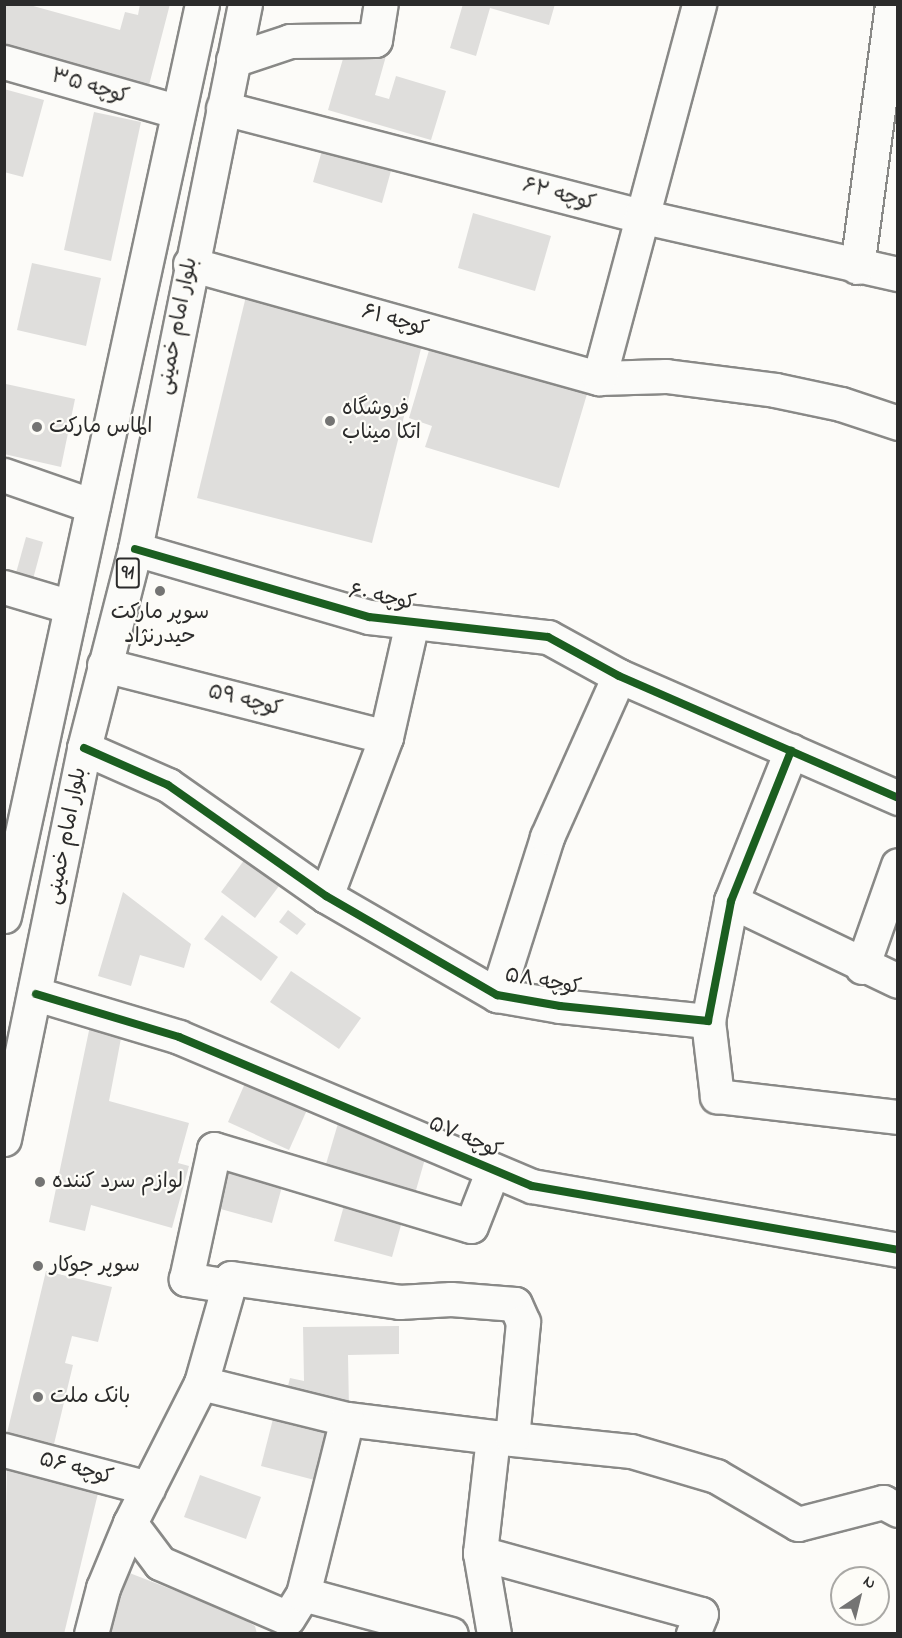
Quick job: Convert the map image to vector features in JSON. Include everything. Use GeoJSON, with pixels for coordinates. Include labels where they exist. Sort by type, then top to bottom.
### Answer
{"type":"FeatureCollection","features":[{"type":"Feature","properties":{"kind":"street","name":"بلوار امام خمینی"},"geometry":{"type":"LineString","coordinates":[[5,913],[176,111],[202,4]]}},
{"type":"Feature","properties":{"kind":"street","name":"بلوار امام خمینی"},"geometry":{"type":"LineString","coordinates":[[4,1139],[36,994],[84,748],[137,534],[244,4]]}},
{"type":"Feature","properties":{"kind":"street"},"geometry":{"type":"LineString","coordinates":[[233,60],[290,41],[375,40],[381,4]]}},
{"type":"Feature","properties":{"kind":"street"},"geometry":{"type":"LineString","coordinates":[[599,378],[640,216],[699,4]]}},
{"type":"Feature","properties":{"kind":"street"},"geometry":{"type":"LineString","coordinates":[[857,267],[892,4]]}},
{"type":"Feature","properties":{"kind":"street","name":"کوچه ۳۵"},"geometry":{"type":"LineString","coordinates":[[4,62],[176,111]]}},
{"type":"Feature","properties":{"kind":"street","name":"کوچه ۶۲"},"geometry":{"type":"LineString","coordinates":[[223,108],[640,216],[857,267],[897,274]]}},
{"type":"Feature","properties":{"kind":"street","name":"کوچه ۶۱"},"geometry":{"type":"LineString","coordinates":[[190,264],[599,378],[666,376],[775,390],[842,404],[897,423]]}},
{"type":"Feature","properties":{"kind":"street","name":"کوچه ۶۰"},"geometry":{"type":"LineString","coordinates":[[4,475],[93,506],[137,534],[369,617],[548,637],[619,676],[897,798]]}},
{"type":"Feature","properties":{"kind":"street"},"geometry":{"type":"LineString","coordinates":[[4,587],[71,607]]}},
{"type":"Feature","properties":{"kind":"street"},"geometry":{"type":"LineString","coordinates":[[326,896],[386,737],[412,623]]}},
{"type":"Feature","properties":{"kind":"street","name":"کوچه ۵۹"},"geometry":{"type":"LineString","coordinates":[[104,665],[386,737]]}},
{"type":"Feature","properties":{"kind":"street"},"geometry":{"type":"LineString","coordinates":[[497,995],[547,837],[619,676]]}},
{"type":"Feature","properties":{"kind":"street","name":"کوچه ۵۸"},"geometry":{"type":"LineString","coordinates":[[84,748],[168,785],[326,896],[497,995],[560,1006],[708,1021]]}},
{"type":"Feature","properties":{"kind":"street"},"geometry":{"type":"LineString","coordinates":[[791,751],[731,901],[708,1021],[717,1096],[897,1117]]}},
{"type":"Feature","properties":{"kind":"street"},"geometry":{"type":"LineString","coordinates":[[862,967],[897,865]]}},
{"type":"Feature","properties":{"kind":"street"},"geometry":{"type":"LineString","coordinates":[[731,901],[814,938],[862,967],[897,981]]}},
{"type":"Feature","properties":{"kind":"street","name":"کوچه ۵۷"},"geometry":{"type":"LineString","coordinates":[[36,994],[179,1037],[532,1186],[897,1251]]}},
{"type":"Feature","properties":{"kind":"street"},"geometry":{"type":"LineString","coordinates":[[229,1286],[186,1280],[214,1149],[471,1226],[493,1170]]}},
{"type":"Feature","properties":{"kind":"street"},"geometry":{"type":"LineString","coordinates":[[91,1634],[104,1588],[130,1523],[201,1383],[231,1278],[399,1302],[451,1299],[515,1304],[523,1322],[480,1553],[494,1634]]}},
{"type":"Feature","properties":{"kind":"street"},"geometry":{"type":"LineString","coordinates":[[201,1383],[347,1419],[631,1451],[716,1476],[798,1524],[883,1502],[897,1510]]}},
{"type":"Feature","properties":{"kind":"street"},"geometry":{"type":"LineString","coordinates":[[292,1615],[347,1419]]}},
{"type":"Feature","properties":{"kind":"street","name":"کوچه ۵۶"},"geometry":{"type":"LineString","coordinates":[[4,1450],[148,1488]]}},
{"type":"Feature","properties":{"kind":"street"},"geometry":{"type":"LineString","coordinates":[[130,1523],[160,1563],[292,1615],[451,1634]]}},
{"type":"Feature","properties":{"kind":"street"},"geometry":{"type":"LineString","coordinates":[[480,1553],[701,1614],[693,1634]]}},
{"type":"Feature","properties":{"kind":"building"},"geometry":{"type":"Polygon","coordinates":[[[4,4],[26,4],[120,30],[125,12],[138,15],[140,4],[170,4],[148,89],[4,51],[4,4]]]}},
{"type":"Feature","properties":{"kind":"building"},"geometry":{"type":"Polygon","coordinates":[[[463,4],[555,4],[549,25],[490,8],[476,56],[450,48],[463,4]]]}},
{"type":"Feature","properties":{"kind":"building"},"geometry":{"type":"Polygon","coordinates":[[[347,45],[386,56],[375,95],[389,99],[396,76],[446,91],[431,140],[328,110],[347,45]]]}},
{"type":"Feature","properties":{"kind":"building"},"geometry":{"type":"Polygon","coordinates":[[[4,89],[44,100],[23,177],[4,172],[4,89]]]}},
{"type":"Feature","properties":{"kind":"building"},"geometry":{"type":"Polygon","coordinates":[[[94,112],[141,122],[111,261],[64,250],[94,112]]]}},
{"type":"Feature","properties":{"kind":"building"},"geometry":{"type":"Polygon","coordinates":[[[325,140],[394,160],[382,203],[313,182],[325,140]]]}},
{"type":"Feature","properties":{"kind":"building"},"geometry":{"type":"Polygon","coordinates":[[[473,213],[551,236],[535,291],[458,268],[473,213]]]}},
{"type":"Feature","properties":{"kind":"building"},"geometry":{"type":"Polygon","coordinates":[[[32,263],[101,278],[86,346],[17,330],[32,263]]]}},
{"type":"Feature","properties":{"kind":"building","name":"فروشگاه اتکا میناب"},"geometry":{"type":"Polygon","coordinates":[[[248,288],[425,333],[372,543],[197,498],[248,288]]]}},
{"type":"Feature","properties":{"kind":"building"},"geometry":{"type":"Polygon","coordinates":[[[433,337],[590,384],[559,488],[425,447],[432,426],[409,418],[433,337]]]}},
{"type":"Feature","properties":{"kind":"building","name":"الماس مارکت"},"geometry":{"type":"Polygon","coordinates":[[[6,384],[75,399],[61,467],[4,454],[6,384]]]}},
{"type":"Feature","properties":{"kind":"building"},"geometry":{"type":"Polygon","coordinates":[[[26,537],[43,542],[33,579],[16,573],[26,537]]]}},
{"type":"Feature","properties":{"kind":"building"},"geometry":{"type":"Polygon","coordinates":[[[250,852],[285,878],[255,918],[221,892],[250,852]]]}},
{"type":"Feature","properties":{"kind":"building"},"geometry":{"type":"Polygon","coordinates":[[[123,892],[191,944],[184,968],[140,955],[131,986],[98,976],[123,892]]]}},
{"type":"Feature","properties":{"kind":"building"},"geometry":{"type":"Polygon","coordinates":[[[288,910],[306,924],[297,935],[279,922],[288,910]]]}},
{"type":"Feature","properties":{"kind":"building"},"geometry":{"type":"Polygon","coordinates":[[[222,915],[278,957],[261,981],[204,939],[222,915]]]}},
{"type":"Feature","properties":{"kind":"building"},"geometry":{"type":"Polygon","coordinates":[[[291,971],[361,1018],[339,1049],[270,1002],[291,971]]]}},
{"type":"Feature","properties":{"kind":"building"},"geometry":{"type":"Polygon","coordinates":[[[91,1021],[123,1028],[109,1101],[189,1123],[178,1163],[189,1166],[172,1228],[91,1205],[85,1231],[49,1222],[91,1021]]]}},
{"type":"Feature","properties":{"kind":"building"},"geometry":{"type":"Polygon","coordinates":[[[250,1072],[311,1101],[289,1150],[228,1122],[250,1072]]]}},
{"type":"Feature","properties":{"kind":"building"},"geometry":{"type":"Polygon","coordinates":[[[339,1120],[429,1145],[414,1197],[324,1171],[339,1120]]]}},
{"type":"Feature","properties":{"kind":"building"},"geometry":{"type":"Polygon","coordinates":[[[228,1168],[283,1183],[272,1223],[217,1208],[228,1168]]]}},
{"type":"Feature","properties":{"kind":"building"},"geometry":{"type":"Polygon","coordinates":[[[345,1202],[403,1218],[392,1257],[334,1241],[345,1202]]]}},
{"type":"Feature","properties":{"kind":"building"},"geometry":{"type":"Polygon","coordinates":[[[46,1271],[112,1287],[98,1342],[72,1336],[65,1363],[73,1365],[54,1444],[7,1433],[46,1271]]]}},
{"type":"Feature","properties":{"kind":"building"},"geometry":{"type":"Polygon","coordinates":[[[399,1326],[399,1354],[348,1355],[349,1409],[286,1394],[290,1378],[304,1381],[303,1327],[399,1326]]]}},
{"type":"Feature","properties":{"kind":"building"},"geometry":{"type":"Polygon","coordinates":[[[276,1407],[341,1425],[326,1483],[261,1466],[276,1407]]]}},
{"type":"Feature","properties":{"kind":"building"},"geometry":{"type":"Polygon","coordinates":[[[7,1462],[100,1485],[64,1634],[4,1634],[7,1462]]]}},
{"type":"Feature","properties":{"kind":"building"},"geometry":{"type":"Polygon","coordinates":[[[200,1475],[261,1497],[246,1539],[184,1517],[200,1475]]]}},
{"type":"Feature","properties":{"kind":"building"},"geometry":{"type":"Polygon","coordinates":[[[127,1572],[235,1614],[255,1626],[257,1634],[103,1634],[127,1572]]]}},
{"type":"Feature","properties":{"kind":"cycle path"},"geometry":{"type":"LineString","coordinates":[[135,549],[369,617],[548,637],[619,676],[898,798]]}},
{"type":"Feature","properties":{"kind":"cycle path"},"geometry":{"type":"LineString","coordinates":[[84,748],[168,785],[326,896],[497,995],[560,1006],[708,1021],[731,901],[791,751]]}},
{"type":"Feature","properties":{"kind":"cycle path"},"geometry":{"type":"LineString","coordinates":[[36,994],[179,1037],[532,1186],[898,1250]]}},
{"type":"Feature","properties":{"kind":"place","name":"فروشگاه اتکا میناب"},"geometry":{"type":"Point","coordinates":[330,421]}},
{"type":"Feature","properties":{"kind":"place","name":"الماس مارکت"},"geometry":{"type":"Point","coordinates":[37,427]}},
{"type":"Feature","properties":{"kind":"place","name":"سوپر مارکت حیدرنژاد"},"geometry":{"type":"Point","coordinates":[160,591]}},
{"type":"Feature","properties":{"kind":"place","name":"لوازم سرد کننده"},"geometry":{"type":"Point","coordinates":[40,1182]}},
{"type":"Feature","properties":{"kind":"place","name":"سوپر جوکار"},"geometry":{"type":"Point","coordinates":[38,1266]}},
{"type":"Feature","properties":{"kind":"place","name":"بانک ملت"},"geometry":{"type":"Point","coordinates":[38,1397]}}]}
